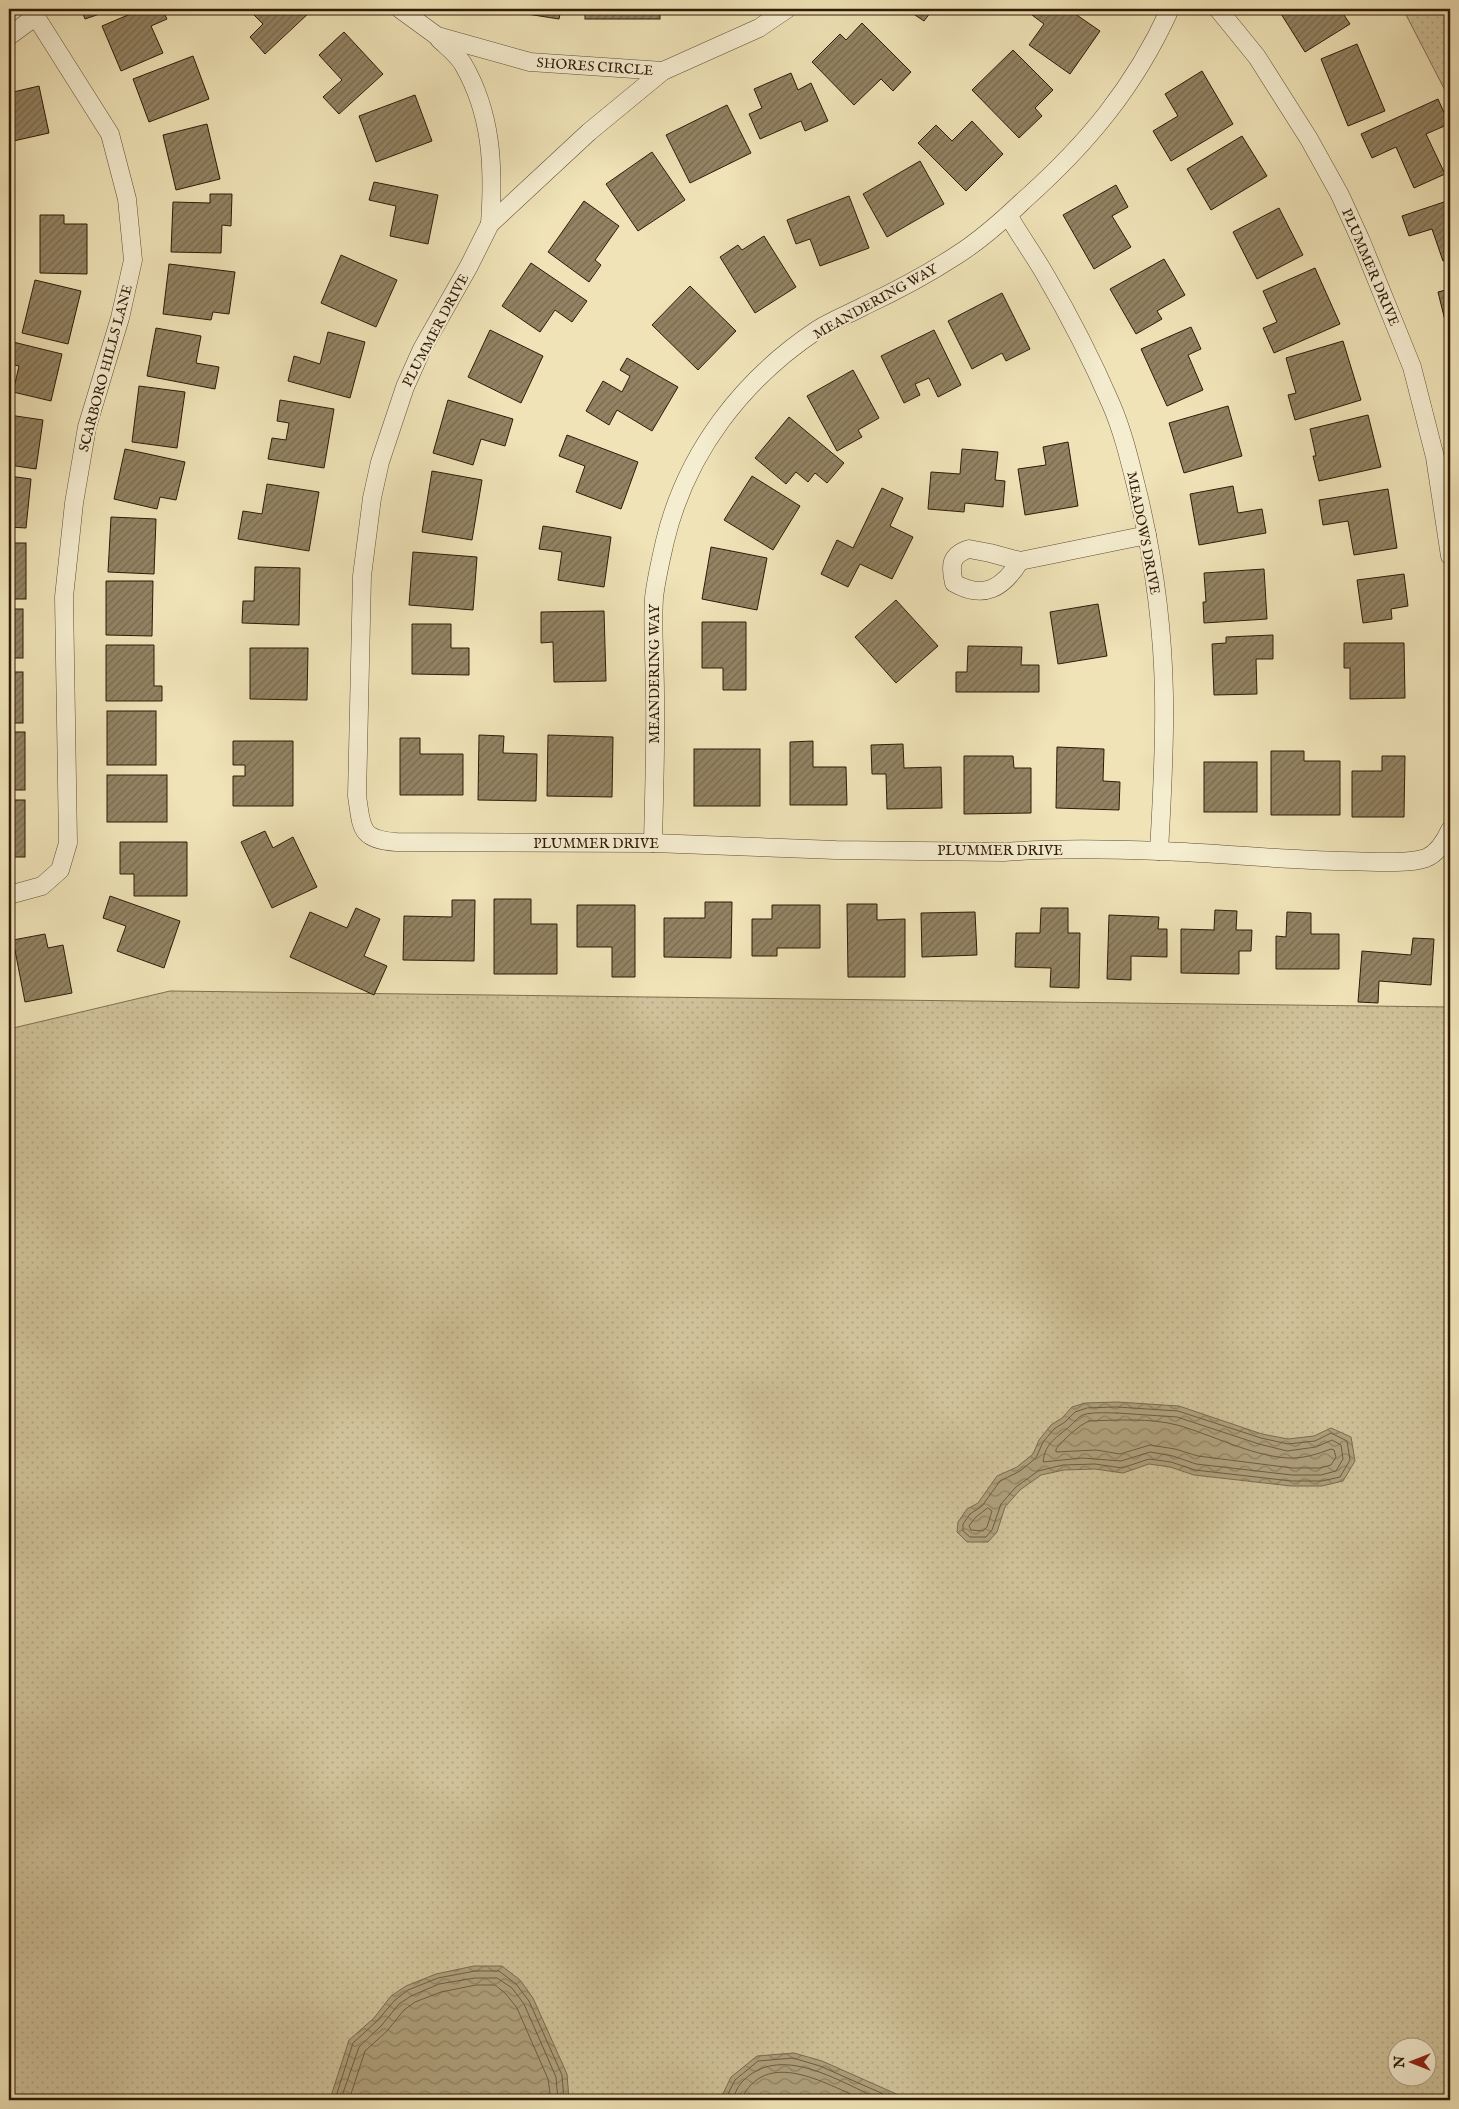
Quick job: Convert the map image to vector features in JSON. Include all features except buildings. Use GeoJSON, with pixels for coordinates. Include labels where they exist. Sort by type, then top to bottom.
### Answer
{"type":"FeatureCollection","features":[{"type":"Feature","properties":{"kind":"street","name":"SHORES CIRCLE"},"geometry":{"type":"LineString","coordinates":[[400,9],[437,36],[530,62],[663,71],[759,28],[787,9]]}},
{"type":"Feature","properties":{"kind":"street","name":"MEANDERING WAY"},"geometry":{"type":"LineString","coordinates":[[653,843],[654,595],[666,538],[683,487],[698,453],[713,430],[763,373],[818,330],[898,290],[959,254],[1008,215],[1091,135],[1117,102],[1138,70],[1170,9]]}},
{"type":"Feature","properties":{"kind":"street","name":"PLUMMER DRIVE"},"geometry":{"type":"LineString","coordinates":[[1218,9],[1257,56],[1309,139],[1340,195],[1361,241],[1412,368],[1435,457],[1450,556]]}},
{"type":"Feature","properties":{"kind":"street"},"geometry":{"type":"LineString","coordinates":[[9,36],[33,13]]}},
{"type":"Feature","properties":{"kind":"street","name":"SCARBORO HILLS LANE"},"geometry":{"type":"LineString","coordinates":[[9,895],[42,886],[60,870],[68,843],[64,597],[74,503],[87,427],[120,318],[132,260],[127,199],[110,134],[33,13]]}},
{"type":"Feature","properties":{"kind":"street","name":"PLUMMER DRIVE"},"geometry":{"type":"LineString","coordinates":[[437,36],[462,62],[485,119],[491,148],[492,190],[490,224]]}},
{"type":"Feature","properties":{"kind":"street","name":"PLUMMER DRIVE"},"geometry":{"type":"LineString","coordinates":[[663,71],[589,132],[490,224],[469,266],[422,349],[405,387],[380,462],[372,498],[362,576],[357,796],[361,826],[369,836],[380,840],[396,842],[653,843],[836,850],[1004,852],[1027,850],[1159,850],[1309,860],[1404,861],[1426,858],[1436,852],[1445,841],[1450,830]]}},
{"type":"Feature","properties":{"kind":"street","name":"MEADOWS DRIVE"},"geometry":{"type":"LineString","coordinates":[[1008,215],[1045,275],[1090,359],[1112,405],[1130,461],[1147,535],[1161,630],[1164,742],[1159,850]]}},
{"type":"Feature","properties":{"kind":"street"},"geometry":{"type":"LineString","coordinates":[[1020,561],[1147,535]]}},
{"type":"Feature","properties":{"kind":"shaded area"},"geometry":{"type":"Polygon","coordinates":[[[1403,9],[1450,9],[1450,100],[1403,9]]]}},
{"type":"Feature","properties":{"kind":"shaded area"},"geometry":{"type":"Polygon","coordinates":[[[170,991],[1450,1007],[1450,2100],[9,2100],[9,1029],[170,991]]]}},
{"type":"Feature","properties":{"kind":"water"},"geometry":{"type":"Polygon","coordinates":[[[1117,1402],[1179,1406],[1262,1434],[1288,1439],[1314,1436],[1331,1428],[1351,1437],[1355,1461],[1343,1481],[1322,1486],[1291,1486],[1194,1475],[1170,1467],[1149,1464],[1123,1473],[1095,1469],[1064,1470],[1041,1475],[1020,1490],[1005,1507],[997,1532],[988,1542],[967,1542],[957,1532],[958,1522],[967,1509],[978,1503],[997,1476],[1017,1467],[1033,1454],[1039,1440],[1051,1425],[1062,1418],[1072,1407],[1085,1403],[1117,1402]]]}},
{"type":"Feature","properties":{"kind":"water"},"geometry":{"type":"Polygon","coordinates":[[[474,1966],[502,1966],[520,1980],[533,1998],[567,2074],[569,2100],[333,2100],[332,2093],[349,2040],[374,2018],[391,1996],[406,1986],[436,1974],[474,1966]]]}},
{"type":"Feature","properties":{"kind":"water"},"geometry":{"type":"Polygon","coordinates":[[[794,2053],[822,2061],[910,2100],[720,2100],[731,2077],[757,2056],[794,2053]]]}}]}
